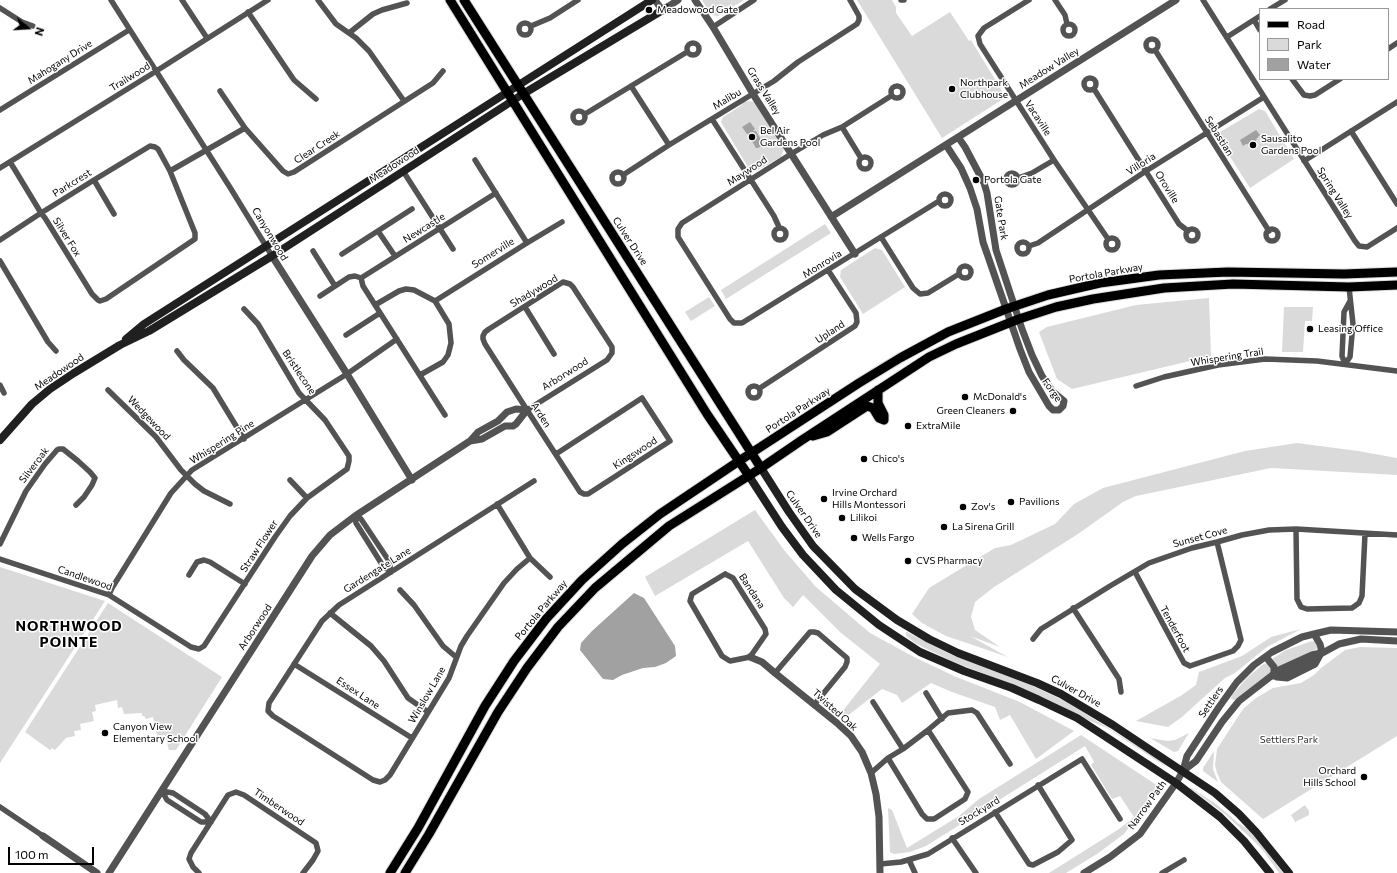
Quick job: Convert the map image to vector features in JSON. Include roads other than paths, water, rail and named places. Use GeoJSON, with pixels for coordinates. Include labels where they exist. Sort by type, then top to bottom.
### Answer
{"type":"FeatureCollection","features":[{"type":"Feature","properties":{"kind":"main road"},"geometry":{"type":"LineString","coordinates":[[450,0],[704,408],[782,527],[803,555],[836,590],[888,632],[920,652],[1012,688],[1077,718],[1176,783],[1220,817],[1244,841],[1270,873]]}},
{"type":"Feature","properties":{"kind":"main road","name":"Culver Drive"},"geometry":{"type":"LineString","coordinates":[[464,0],[751,453],[813,546],[855,589],[897,620],[929,639],[958,653],[1037,683],[1061,694],[1113,725],[1183,771],[1215,793],[1239,814],[1256,832],[1289,873]]}},
{"type":"Feature","properties":{"kind":"main road","name":"Meadowood"},"geometry":{"type":"LineString","coordinates":[[0,440],[32,404],[50,389],[120,345],[149,331],[272,256],[514,101],[521,90],[654,0]]}},
{"type":"Feature","properties":{"kind":"main road","name":"Meadowood"},"geometry":{"type":"LineString","coordinates":[[120,345],[144,324],[508,92],[521,90],[664,9]]}},
{"type":"Feature","properties":{"kind":"main road","name":"Portola Parkway"},"geometry":{"type":"LineString","coordinates":[[390,873],[422,822],[485,706],[514,661],[546,619],[582,580],[622,544],[660,514],[751,453],[900,358],[948,332],[1010,308],[1048,295],[1100,283],[1159,275],[1228,272],[1382,274],[1397,272]]}},
{"type":"Feature","properties":{"kind":"main road"},"geometry":{"type":"LineString","coordinates":[[1349,287],[1354,279],[1370,278],[1382,274]]}},
{"type":"Feature","properties":{"kind":"main road"},"geometry":{"type":"LineString","coordinates":[[405,873],[429,834],[498,712],[527,668],[558,627],[595,588],[669,526],[749,476],[929,358],[956,344],[1015,321],[1056,307],[1094,298],[1164,288],[1233,284],[1349,287],[1397,285]]}},
{"type":"Feature","properties":{"kind":"main road"},"geometry":{"type":"LineString","coordinates":[[802,440],[827,432],[867,406],[873,408],[879,418],[884,420],[884,415],[878,403],[878,390]]}},
{"type":"Feature","properties":{"kind":"street","name":"Canyonwood"},"geometry":{"type":"LineString","coordinates":[[111,0],[347,374],[412,480]]}},
{"type":"Feature","properties":{"kind":"street"},"geometry":{"type":"LineString","coordinates":[[182,0],[207,38]]}},
{"type":"Feature","properties":{"kind":"street","name":"Trailwood"},"geometry":{"type":"LineString","coordinates":[[0,168],[268,0]]}},
{"type":"Feature","properties":{"kind":"street"},"geometry":{"type":"LineString","coordinates":[[318,0],[336,24],[349,33],[369,51],[404,101]]}},
{"type":"Feature","properties":{"kind":"street"},"geometry":{"type":"LineString","coordinates":[[531,26],[550,18],[578,0]]}},
{"type":"Feature","properties":{"kind":"street"},"geometry":{"type":"LineString","coordinates":[[654,0],[664,9]]}},
{"type":"Feature","properties":{"kind":"street","name":"Meadowood"},"geometry":{"type":"LineString","coordinates":[[664,9],[678,0]]}},
{"type":"Feature","properties":{"kind":"street","name":"Grass Valley"},"geometry":{"type":"LineString","coordinates":[[694,0],[713,27],[753,94],[855,254]]}},
{"type":"Feature","properties":{"kind":"street"},"geometry":{"type":"LineString","coordinates":[[713,27],[754,0]]}},
{"type":"Feature","properties":{"kind":"street","name":"Malibu"},"geometry":{"type":"LineString","coordinates":[[623,175],[774,81],[798,62],[857,24],[859,16],[850,0]]}},
{"type":"Feature","properties":{"kind":"street","name":"Vacaville"},"geometry":{"type":"LineString","coordinates":[[1029,0],[984,28],[978,36],[983,49],[1054,160],[1108,239]]}},
{"type":"Feature","properties":{"kind":"street"},"geometry":{"type":"LineString","coordinates":[[1056,0],[1065,15],[1067,24]]}},
{"type":"Feature","properties":{"kind":"street","name":"Meadow Valley"},"geometry":{"type":"LineString","coordinates":[[831,217],[1176,0]]}},
{"type":"Feature","properties":{"kind":"street","name":"Spring Valley"},"geometry":{"type":"LineString","coordinates":[[1203,0],[1355,241],[1363,247],[1367,247],[1397,228]]}},
{"type":"Feature","properties":{"kind":"street"},"geometry":{"type":"LineString","coordinates":[[1272,8],[1284,0]]}},
{"type":"Feature","properties":{"kind":"street"},"geometry":{"type":"LineString","coordinates":[[349,33],[373,14],[408,3]]}},
{"type":"Feature","properties":{"kind":"street"},"geometry":{"type":"LineString","coordinates":[[0,8],[22,22],[33,26]]}},
{"type":"Feature","properties":{"kind":"street"},"geometry":{"type":"LineString","coordinates":[[248,12],[294,80],[316,99]]}},
{"type":"Feature","properties":{"kind":"street"},"geometry":{"type":"LineString","coordinates":[[1226,37],[1259,17]]}},
{"type":"Feature","properties":{"kind":"street"},"geometry":{"type":"LineString","coordinates":[[1254,20],[1259,28]]}},
{"type":"Feature","properties":{"kind":"street","name":"Mahogany Drive"},"geometry":{"type":"LineString","coordinates":[[0,110],[130,30]]}},
{"type":"Feature","properties":{"kind":"street","name":"Sebastian"},"geometry":{"type":"LineString","coordinates":[[1155,50],[1269,231]]}},
{"type":"Feature","properties":{"kind":"street"},"geometry":{"type":"LineString","coordinates":[[585,114],[688,52]]}},
{"type":"Feature","properties":{"kind":"street","name":"Clear Creek"},"geometry":{"type":"LineString","coordinates":[[220,91],[245,128],[283,171],[288,174],[294,172],[433,83],[443,71]]}},
{"type":"Feature","properties":{"kind":"street"},"geometry":{"type":"LineString","coordinates":[[1293,80],[1304,95],[1310,96],[1315,95],[1338,80]]}},
{"type":"Feature","properties":{"kind":"street"},"geometry":{"type":"LineString","coordinates":[[632,86],[669,145]]}},
{"type":"Feature","properties":{"kind":"street","name":"Oroville"},"geometry":{"type":"LineString","coordinates":[[1094,89],[1179,224],[1188,231]]}},
{"type":"Feature","properties":{"kind":"street","name":"Maywood"},"geometry":{"type":"LineString","coordinates":[[678,229],[682,223],[750,179],[823,135],[842,127],[892,96]]}},
{"type":"Feature","properties":{"kind":"street","name":"Villoria"},"geometry":{"type":"LineString","coordinates":[[1029,246],[1038,243],[1146,171],[1264,97]]}},
{"type":"Feature","properties":{"kind":"street"},"geometry":{"type":"LineString","coordinates":[[1304,161],[1397,102]]}},
{"type":"Feature","properties":{"kind":"street"},"geometry":{"type":"LineString","coordinates":[[712,119],[774,216],[779,227]]}},
{"type":"Feature","properties":{"kind":"street"},"geometry":{"type":"LineString","coordinates":[[842,127],[861,158]]}},
{"type":"Feature","properties":{"kind":"street"},"geometry":{"type":"LineString","coordinates":[[170,171],[245,128]]}},
{"type":"Feature","properties":{"kind":"street"},"geometry":{"type":"LineString","coordinates":[[1351,132],[1397,204]]}},
{"type":"Feature","properties":{"kind":"street","name":"Gate Park"},"geometry":{"type":"LineString","coordinates":[[958,137],[984,183],[996,250],[1010,308]]}},
{"type":"Feature","properties":{"kind":"street","name":"Gate Park"},"geometry":{"type":"LineString","coordinates":[[946,145],[964,174],[970,188],[977,209],[983,242],[1010,308]]}},
{"type":"Feature","properties":{"kind":"street","name":"Parkcrest"},"geometry":{"type":"LineString","coordinates":[[0,240],[145,148],[150,146],[155,147],[161,154],[170,171]]}},
{"type":"Feature","properties":{"kind":"street"},"geometry":{"type":"LineString","coordinates":[[476,160],[527,243]]}},
{"type":"Feature","properties":{"kind":"street"},"geometry":{"type":"LineString","coordinates":[[1018,178],[1032,174],[1054,160]]}},
{"type":"Feature","properties":{"kind":"street","name":"Silver Fox"},"geometry":{"type":"LineString","coordinates":[[10,162],[92,294],[100,301],[106,299],[195,239],[195,233],[170,171]]}},
{"type":"Feature","properties":{"kind":"street"},"geometry":{"type":"LineString","coordinates":[[964,174],[976,168]]}},
{"type":"Feature","properties":{"kind":"street"},"geometry":{"type":"LineString","coordinates":[[403,171],[453,249]]}},
{"type":"Feature","properties":{"kind":"street"},"geometry":{"type":"LineString","coordinates":[[94,180],[114,214]]}},
{"type":"Feature","properties":{"kind":"street","name":"Newcastle"},"geometry":{"type":"LineString","coordinates":[[361,278],[496,193]]}},
{"type":"Feature","properties":{"kind":"street","name":"Monrovia"},"geometry":{"type":"LineString","coordinates":[[678,229],[678,237],[732,321],[737,324],[742,323],[939,201]]}},
{"type":"Feature","properties":{"kind":"street"},"geometry":{"type":"LineString","coordinates":[[342,254],[412,209]]}},
{"type":"Feature","properties":{"kind":"street","name":"Somerville"},"geometry":{"type":"LineString","coordinates":[[435,301],[562,222]]}},
{"type":"Feature","properties":{"kind":"street"},"geometry":{"type":"LineString","coordinates":[[378,231],[395,256]]}},
{"type":"Feature","properties":{"kind":"street"},"geometry":{"type":"LineString","coordinates":[[881,237],[913,288],[920,294],[928,293],[959,274]]}},
{"type":"Feature","properties":{"kind":"street"},"geometry":{"type":"LineString","coordinates":[[313,251],[335,286]]}},
{"type":"Feature","properties":{"kind":"street"},"geometry":{"type":"LineString","coordinates":[[0,262],[48,342],[56,351]]}},
{"type":"Feature","properties":{"kind":"street","name":"Upland"},"geometry":{"type":"LineString","coordinates":[[760,388],[855,326],[857,322],[856,313],[828,270]]}},
{"type":"Feature","properties":{"kind":"street"},"geometry":{"type":"LineString","coordinates":[[320,296],[349,277],[355,276],[361,278],[363,286],[445,415]]}},
{"type":"Feature","properties":{"kind":"street","name":"Shadywood"},"geometry":{"type":"LineString","coordinates":[[483,339],[485,332],[563,282],[570,284],[573,287],[612,347],[612,353]]}},
{"type":"Feature","properties":{"kind":"street"},"geometry":{"type":"LineString","coordinates":[[1345,364],[1350,357],[1351,348],[1352,311],[1349,287]]}},
{"type":"Feature","properties":{"kind":"street"},"geometry":{"type":"LineString","coordinates":[[375,305],[399,290],[406,289],[414,290],[435,301],[449,324],[451,343],[448,355],[443,362],[420,376]]}},
{"type":"Feature","properties":{"kind":"street"},"geometry":{"type":"LineString","coordinates":[[1345,364],[1342,356],[1344,312],[1350,301]]}},
{"type":"Feature","properties":{"kind":"street"},"geometry":{"type":"LineString","coordinates":[[525,307],[554,354]]}},
{"type":"Feature","properties":{"kind":"street","name":"Forge"},"geometry":{"type":"LineString","coordinates":[[1010,308],[1042,376],[1053,392],[1064,400],[1063,406],[1059,410],[1051,408],[1037,386],[1020,349],[1015,321]]}},
{"type":"Feature","properties":{"kind":"street","name":"Bristlecone"},"geometry":{"type":"LineString","coordinates":[[244,309],[258,324],[299,392],[325,420],[338,439],[349,456],[349,465]]}},
{"type":"Feature","properties":{"kind":"street"},"geometry":{"type":"LineString","coordinates":[[346,335],[380,313]]}},
{"type":"Feature","properties":{"kind":"street","name":"Whispering Pine"},"geometry":{"type":"LineString","coordinates":[[109,595],[171,492],[192,470],[347,374],[397,339]]}},
{"type":"Feature","properties":{"kind":"street","name":"Arden"},"geometry":{"type":"LineString","coordinates":[[483,339],[580,492],[588,494]]}},
{"type":"Feature","properties":{"kind":"street"},"geometry":{"type":"LineString","coordinates":[[177,351],[184,360],[213,388],[244,438]]}},
{"type":"Feature","properties":{"kind":"street","name":"Arborwood"},"geometry":{"type":"LineString","coordinates":[[470,441],[482,439],[505,426],[513,426],[527,410],[607,360],[612,353]]}},
{"type":"Feature","properties":{"kind":"street","name":"Whispering Trail"},"geometry":{"type":"LineString","coordinates":[[1136,386],[1164,377],[1206,368],[1257,360],[1310,360],[1397,371]]}},
{"type":"Feature","properties":{"kind":"street"},"geometry":{"type":"LineString","coordinates":[[0,385],[4,393]]}},
{"type":"Feature","properties":{"kind":"street","name":"Wedgewood"},"geometry":{"type":"LineString","coordinates":[[108,390],[156,436],[186,476],[204,491],[230,504]]}},
{"type":"Feature","properties":{"kind":"street","name":"Kingswood"},"geometry":{"type":"LineString","coordinates":[[556,454],[642,398],[670,441],[588,494]]}},
{"type":"Feature","properties":{"kind":"street","name":"Arborwood"},"geometry":{"type":"LineString","coordinates":[[109,873],[312,556],[330,535],[355,516],[470,441],[478,432],[498,421],[507,412],[516,409],[527,410]]}},
{"type":"Feature","properties":{"kind":"street","name":"Silveroak"},"geometry":{"type":"LineString","coordinates":[[0,544],[26,491],[45,464],[57,450],[60,449],[63,449],[78,461],[95,478],[84,497],[76,505]]}},
{"type":"Feature","properties":{"kind":"street","name":"Straw Flower"},"geometry":{"type":"LineString","coordinates":[[199,649],[207,643],[290,516],[307,498],[347,469],[349,465]]}},
{"type":"Feature","properties":{"kind":"street"},"geometry":{"type":"LineString","coordinates":[[290,480],[307,498]]}},
{"type":"Feature","properties":{"kind":"street","name":"Gardengate Lane"},"geometry":{"type":"LineString","coordinates":[[380,782],[366,776],[273,716],[268,711],[270,703],[322,621],[339,605],[534,481]]}},
{"type":"Feature","properties":{"kind":"street"},"geometry":{"type":"LineString","coordinates":[[497,504],[530,558],[550,577]]}},
{"type":"Feature","properties":{"kind":"street"},"geometry":{"type":"LineString","coordinates":[[355,516],[356,522],[383,566],[391,572]]}},
{"type":"Feature","properties":{"kind":"street"},"geometry":{"type":"LineString","coordinates":[[1296,529],[1297,599],[1301,607],[1307,609],[1352,608],[1359,603],[1362,596],[1365,534]]}},
{"type":"Feature","properties":{"kind":"street","name":"Sunset Cove"},"geometry":{"type":"LineString","coordinates":[[1033,639],[1040,628],[1149,563],[1192,548],[1242,535],[1269,530],[1296,529],[1397,536]]}},
{"type":"Feature","properties":{"kind":"street","name":"Tenderfoot"},"geometry":{"type":"LineString","coordinates":[[1135,572],[1184,663],[1190,666],[1233,651],[1241,640],[1217,542]]}},
{"type":"Feature","properties":{"kind":"street","name":"Winslow Lane"},"geometry":{"type":"LineString","coordinates":[[380,782],[385,780],[390,775],[449,678],[456,657],[467,636],[493,597],[508,578],[530,558]]}},
{"type":"Feature","properties":{"kind":"street","name":"Candlewood"},"geometry":{"type":"LineString","coordinates":[[0,559],[109,595],[191,647],[199,649]]}},
{"type":"Feature","properties":{"kind":"street"},"geometry":{"type":"LineString","coordinates":[[189,575],[197,562],[204,560],[210,562],[245,584]]}},
{"type":"Feature","properties":{"kind":"street","name":"Bandana"},"geometry":{"type":"LineString","coordinates":[[725,574],[733,578],[765,629],[766,634],[764,638],[750,657],[730,661],[722,656],[690,601],[692,594],[721,575],[725,574]]}},
{"type":"Feature","properties":{"kind":"street"},"geometry":{"type":"LineString","coordinates":[[400,590],[414,605],[443,646],[456,657]]}},
{"type":"Feature","properties":{"kind":"street"},"geometry":{"type":"LineString","coordinates":[[1073,608],[1119,680],[1121,692]]}},
{"type":"Feature","properties":{"kind":"street"},"geometry":{"type":"LineString","coordinates":[[330,613],[371,646],[384,661],[408,698],[428,712]]}},
{"type":"Feature","properties":{"kind":"street","name":"Settlers"},"geometry":{"type":"LineString","coordinates":[[1183,771],[1187,756],[1237,682],[1254,665],[1266,656],[1302,637],[1331,630],[1397,632]]}},
{"type":"Feature","properties":{"kind":"street"},"geometry":{"type":"LineString","coordinates":[[775,673],[810,632],[818,633],[847,658],[847,662],[845,667],[814,705]]}},
{"type":"Feature","properties":{"kind":"street"},"geometry":{"type":"LineString","coordinates":[[1314,634],[1320,644],[1321,654]]}},
{"type":"Feature","properties":{"kind":"street"},"geometry":{"type":"LineString","coordinates":[[1266,656],[1274,667],[1272,676],[1286,678],[1315,664],[1321,654],[1339,644],[1361,639],[1397,641]]}},
{"type":"Feature","properties":{"kind":"street","name":"Settlers"},"geometry":{"type":"LineString","coordinates":[[1183,771],[1196,761],[1239,701],[1279,670],[1312,655],[1321,654]]}},
{"type":"Feature","properties":{"kind":"street","name":"Twisted Oak"},"geometry":{"type":"LineString","coordinates":[[750,657],[762,662],[851,736],[862,752],[871,773],[876,794],[880,873]]}},
{"type":"Feature","properties":{"kind":"street","name":"Essex Lane"},"geometry":{"type":"LineString","coordinates":[[294,664],[412,738]]}},
{"type":"Feature","properties":{"kind":"street"},"geometry":{"type":"LineString","coordinates":[[926,693],[942,719]]}},
{"type":"Feature","properties":{"kind":"street"},"geometry":{"type":"LineString","coordinates":[[873,702],[903,749]]}},
{"type":"Feature","properties":{"kind":"street"},"geometry":{"type":"LineString","coordinates":[[871,773],[888,758],[903,749],[948,713],[972,710],[977,713],[1010,764]]}},
{"type":"Feature","properties":{"kind":"street"},"geometry":{"type":"LineString","coordinates":[[888,758],[922,814],[927,819],[934,819],[966,799],[968,792],[928,730]]}},
{"type":"Feature","properties":{"kind":"street","name":"Stockyard"},"geometry":{"type":"LineString","coordinates":[[880,864],[901,862],[928,854],[1082,759],[1120,819]]}},
{"type":"Feature","properties":{"kind":"street","name":"Narrow Path"},"geometry":{"type":"LineString","coordinates":[[1084,873],[1110,857],[1140,834],[1183,771]]}},
{"type":"Feature","properties":{"kind":"street"},"geometry":{"type":"LineString","coordinates":[[995,812],[1029,864],[1033,865],[1058,852],[1072,840],[1038,785]]}},
{"type":"Feature","properties":{"kind":"street"},"geometry":{"type":"LineString","coordinates":[[162,791],[167,800],[201,822],[211,822]]}},
{"type":"Feature","properties":{"kind":"street"},"geometry":{"type":"LineString","coordinates":[[162,791],[173,793],[205,814],[211,822]]}},
{"type":"Feature","properties":{"kind":"street","name":"Timberwood"},"geometry":{"type":"LineString","coordinates":[[198,873],[189,859],[191,853],[228,795],[236,792],[244,795],[316,842],[318,851],[314,860],[303,873]]}},
{"type":"Feature","properties":{"kind":"street"},"geometry":{"type":"LineString","coordinates":[[0,807],[97,873]]}},
{"type":"Feature","properties":{"kind":"street"},"geometry":{"type":"LineString","coordinates":[[952,838],[976,873]]}},
{"type":"Feature","properties":{"kind":"street"},"geometry":{"type":"LineString","coordinates":[[909,860],[915,873]]}},
{"type":"Feature","properties":{"kind":"street"},"geometry":{"type":"LineString","coordinates":[[1162,873],[1184,860]]}},
{"type":"Feature","properties":{"kind":"water"},"geometry":{"type":"Polygon","coordinates":[[[750,122],[755,129],[753,131],[756,131],[763,143],[763,145],[758,148],[756,148],[749,134],[747,134],[742,127],[750,122]]]}},
{"type":"Feature","properties":{"kind":"water"},"geometry":{"type":"Polygon","coordinates":[[[1256,130],[1260,135],[1255,143],[1253,145],[1246,144],[1243,146],[1240,140],[1256,130]]]}},
{"type":"Feature","properties":{"kind":"water"},"geometry":{"type":"Polygon","coordinates":[[[634,593],[644,598],[675,646],[676,656],[666,663],[655,667],[643,668],[622,675],[613,680],[603,679],[580,650],[581,643],[634,593]]]}},
{"type":"Feature","properties":{"kind":"place","name":"Meadowood Gate"},"geometry":{"type":"Point","coordinates":[649,10]}},
{"type":"Feature","properties":{"kind":"place","name":"Northpark Clubhouse"},"geometry":{"type":"Point","coordinates":[952,89]}},
{"type":"Feature","properties":{"kind":"place","name":"Bel Air Gardens Pool"},"geometry":{"type":"Point","coordinates":[752,137]}},
{"type":"Feature","properties":{"kind":"place","name":"Sausalito Gardens Pool"},"geometry":{"type":"Point","coordinates":[1253,145]}},
{"type":"Feature","properties":{"kind":"place","name":"Portola Gate"},"geometry":{"type":"Point","coordinates":[976,180]}},
{"type":"Feature","properties":{"kind":"place","name":"Leasing Office"},"geometry":{"type":"Point","coordinates":[1310,329]}},
{"type":"Feature","properties":{"kind":"place","name":"McDonald's"},"geometry":{"type":"Point","coordinates":[965,397]}},
{"type":"Feature","properties":{"kind":"place","name":"Green Cleaners"},"geometry":{"type":"Point","coordinates":[1013,411]}},
{"type":"Feature","properties":{"kind":"place","name":"ExtraMile"},"geometry":{"type":"Point","coordinates":[908,426]}},
{"type":"Feature","properties":{"kind":"place","name":"Chico's"},"geometry":{"type":"Point","coordinates":[864,459]}},
{"type":"Feature","properties":{"kind":"place","name":"Irvine Orchard Hills Montessori"},"geometry":{"type":"Point","coordinates":[824,499]}},
{"type":"Feature","properties":{"kind":"place","name":"Pavilions"},"geometry":{"type":"Point","coordinates":[1011,502]}},
{"type":"Feature","properties":{"kind":"place","name":"Zov's"},"geometry":{"type":"Point","coordinates":[963,507]}},
{"type":"Feature","properties":{"kind":"place","name":"Lilikoi"},"geometry":{"type":"Point","coordinates":[842,518]}},
{"type":"Feature","properties":{"kind":"place","name":"La Sirena Grill"},"geometry":{"type":"Point","coordinates":[944,527]}},
{"type":"Feature","properties":{"kind":"place","name":"Wells Fargo"},"geometry":{"type":"Point","coordinates":[854,538]}},
{"type":"Feature","properties":{"kind":"place","name":"CVS Pharmacy"},"geometry":{"type":"Point","coordinates":[908,561]}},
{"type":"Feature","properties":{"kind":"place","name":"Canyon View Elementary School"},"geometry":{"type":"Point","coordinates":[105,733]}},
{"type":"Feature","properties":{"kind":"place","name":"Orchard Hills School"},"geometry":{"type":"Point","coordinates":[1364,777]}},
{"type":"Feature","properties":{"kind":"district","name":"NORTHWOOD POINTE"},"geometry":{"type":"Point","coordinates":[69,634]}},
{"type":"Feature","properties":{"kind":"park label","name":"Settlers Park"},"geometry":{"type":"Point","coordinates":[1289,740]}}]}
